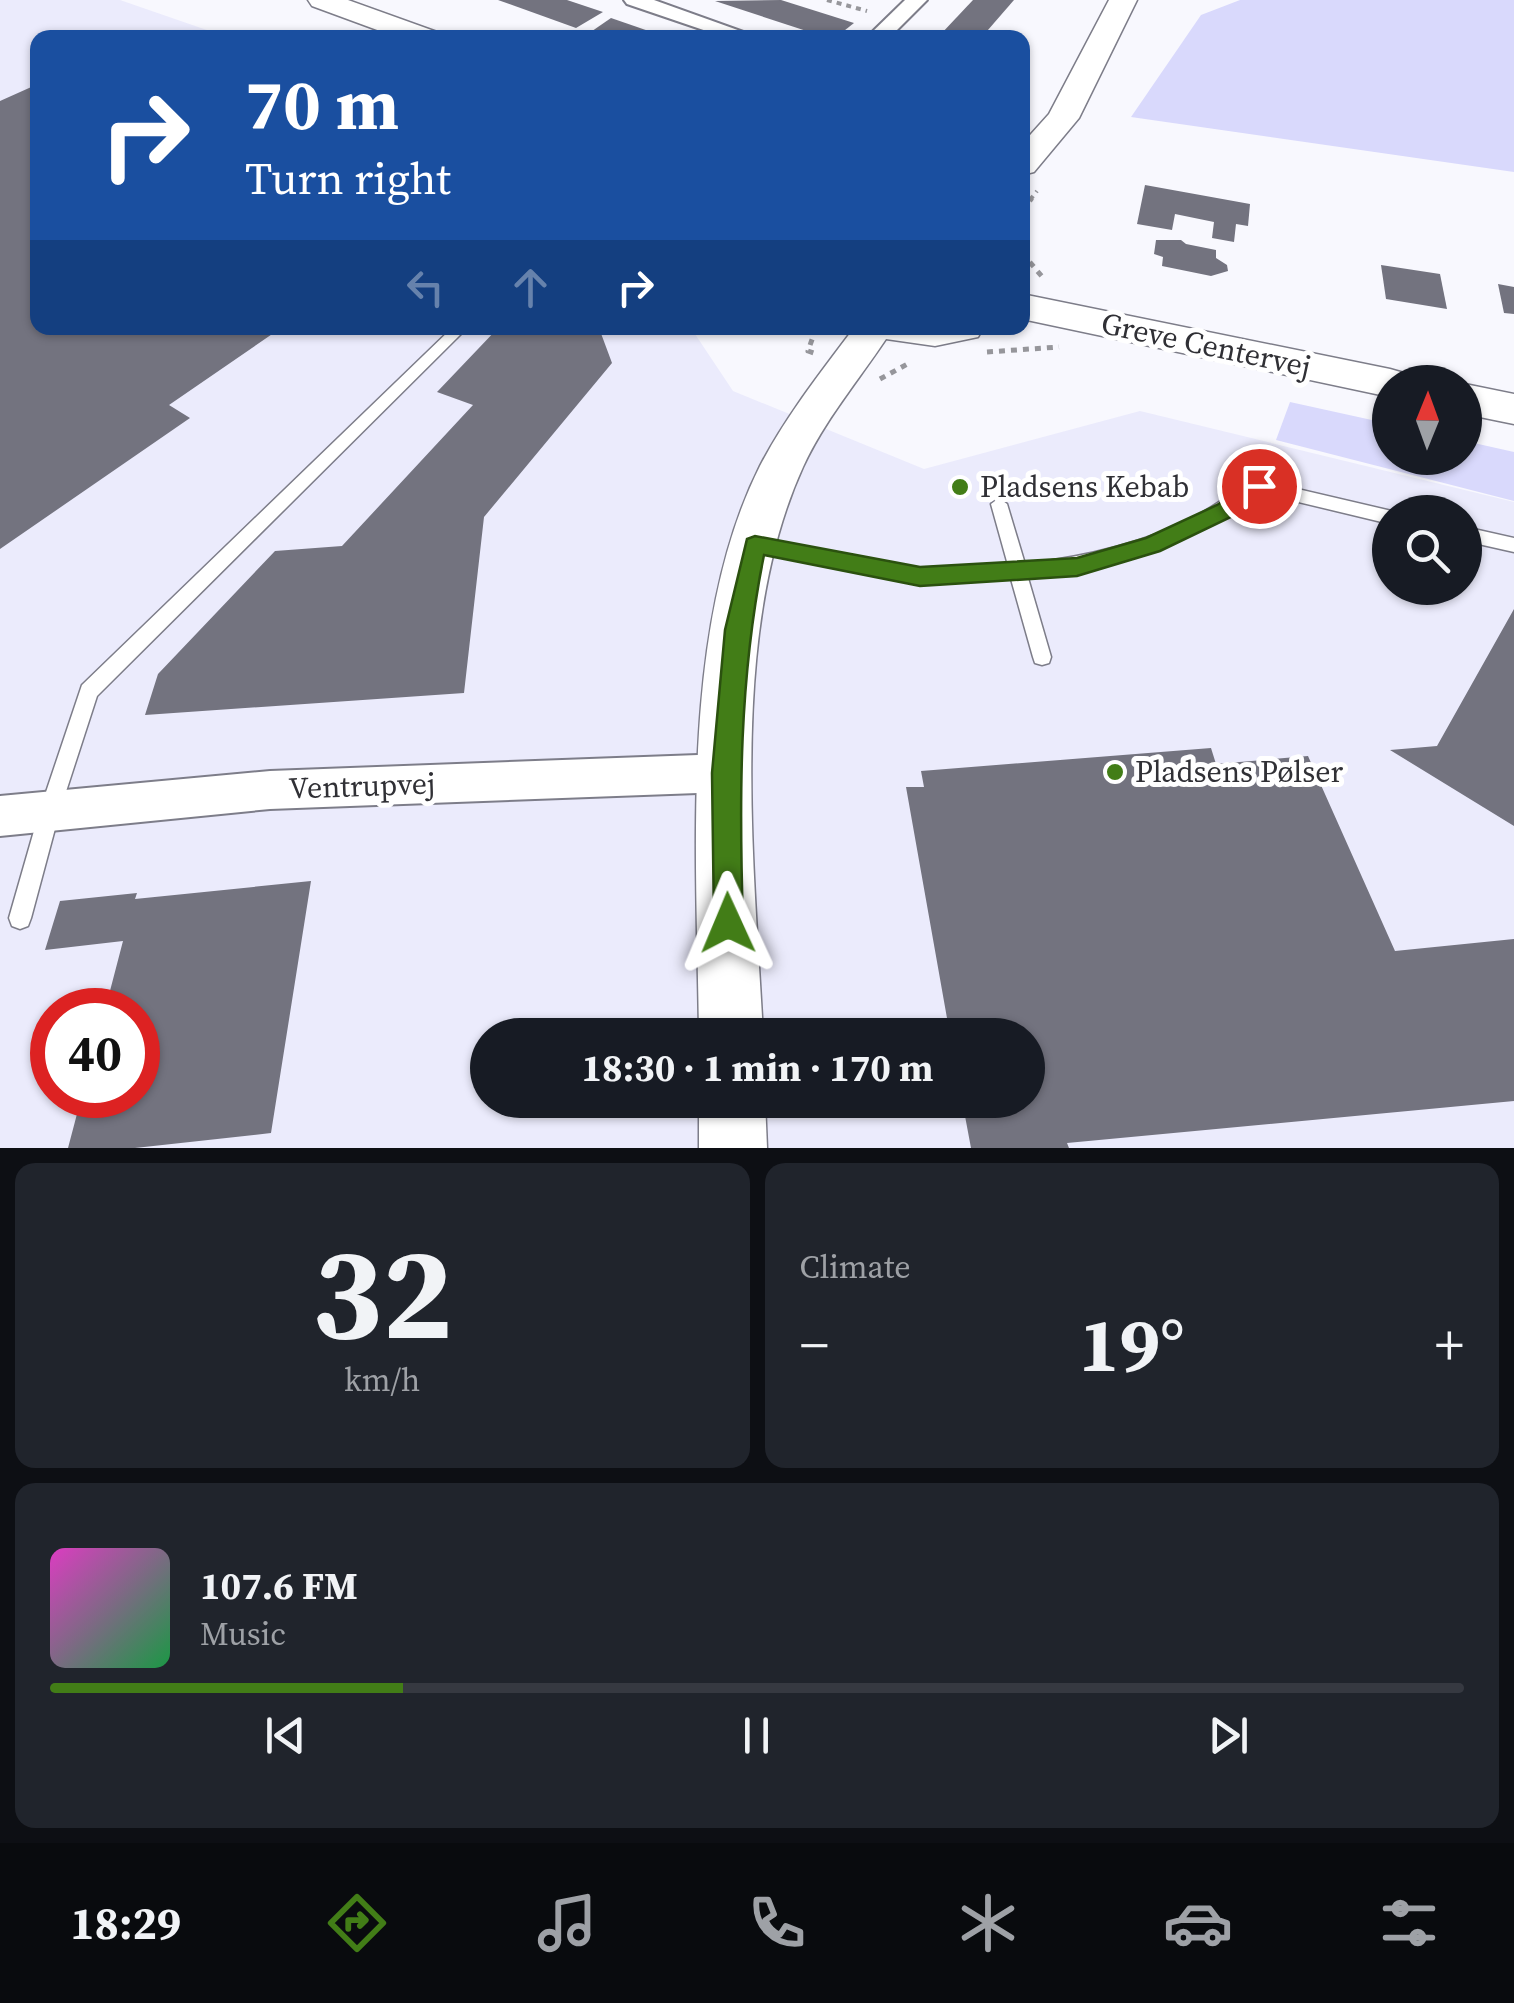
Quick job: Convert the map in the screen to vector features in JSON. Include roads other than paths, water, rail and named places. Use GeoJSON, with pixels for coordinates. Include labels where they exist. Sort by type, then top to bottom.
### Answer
{"type":"FeatureCollection","features":[{"type":"Feature","properties":{"kind":"street"},"geometry":{"type":"LineString","coordinates":[[322,0],[405,30]]}},
{"type":"Feature","properties":{"kind":"street"},"geometry":{"type":"LineString","coordinates":[[634,0],[726,30]]}},
{"type":"Feature","properties":{"kind":"street"},"geometry":{"type":"LineString","coordinates":[[885,30],[917,0]]}},
{"type":"Feature","properties":{"kind":"street"},"geometry":{"type":"LineString","coordinates":[[1030,156],[1063,118],[1123,0]]}},
{"type":"Feature","properties":{"kind":"street","name":"Greve Centervej"},"geometry":{"type":"LineString","coordinates":[[1030,308],[1372,379]]}},
{"type":"Feature","properties":{"kind":"street"},"geometry":{"type":"LineString","coordinates":[[731,1018],[725,773],[737,630],[755,545],[773,486],[811,418],[869,335]]}},
{"type":"Feature","properties":{"kind":"street"},"geometry":{"type":"LineString","coordinates":[[1482,402],[1514,409]]}},
{"type":"Feature","properties":{"kind":"street","name":"Ventrupvej"},"geometry":{"type":"LineString","coordinates":[[0,816],[270,790],[725,773]]}},
{"type":"Feature","properties":{"kind":"street"},"geometry":{"type":"LineString","coordinates":[[732,1118],[733,1148]]}},
{"type":"Feature","properties":{"kind":"lane"},"geometry":{"type":"LineString","coordinates":[[20,918],[50,810],[90,691],[453,335]]}},
{"type":"Feature","properties":{"kind":"lane"},"geometry":{"type":"LineString","coordinates":[[755,545],[920,576],[1018,573],[1077,567],[1152,545],[1225,510],[1259,486],[1372,513]]}},
{"type":"Feature","properties":{"kind":"lane"},"geometry":{"type":"LineString","coordinates":[[1000,504],[1042,658]]}},
{"type":"Feature","properties":{"kind":"lane"},"geometry":{"type":"LineString","coordinates":[[1482,538],[1514,545]]}},
{"type":"Feature","properties":{"kind":"place","name":"Pladsens Kebab"},"geometry":{"type":"Point","coordinates":[960,487]}},
{"type":"Feature","properties":{"kind":"place","name":"Pladsens Pølser"},"geometry":{"type":"Point","coordinates":[1115,772]}}]}
